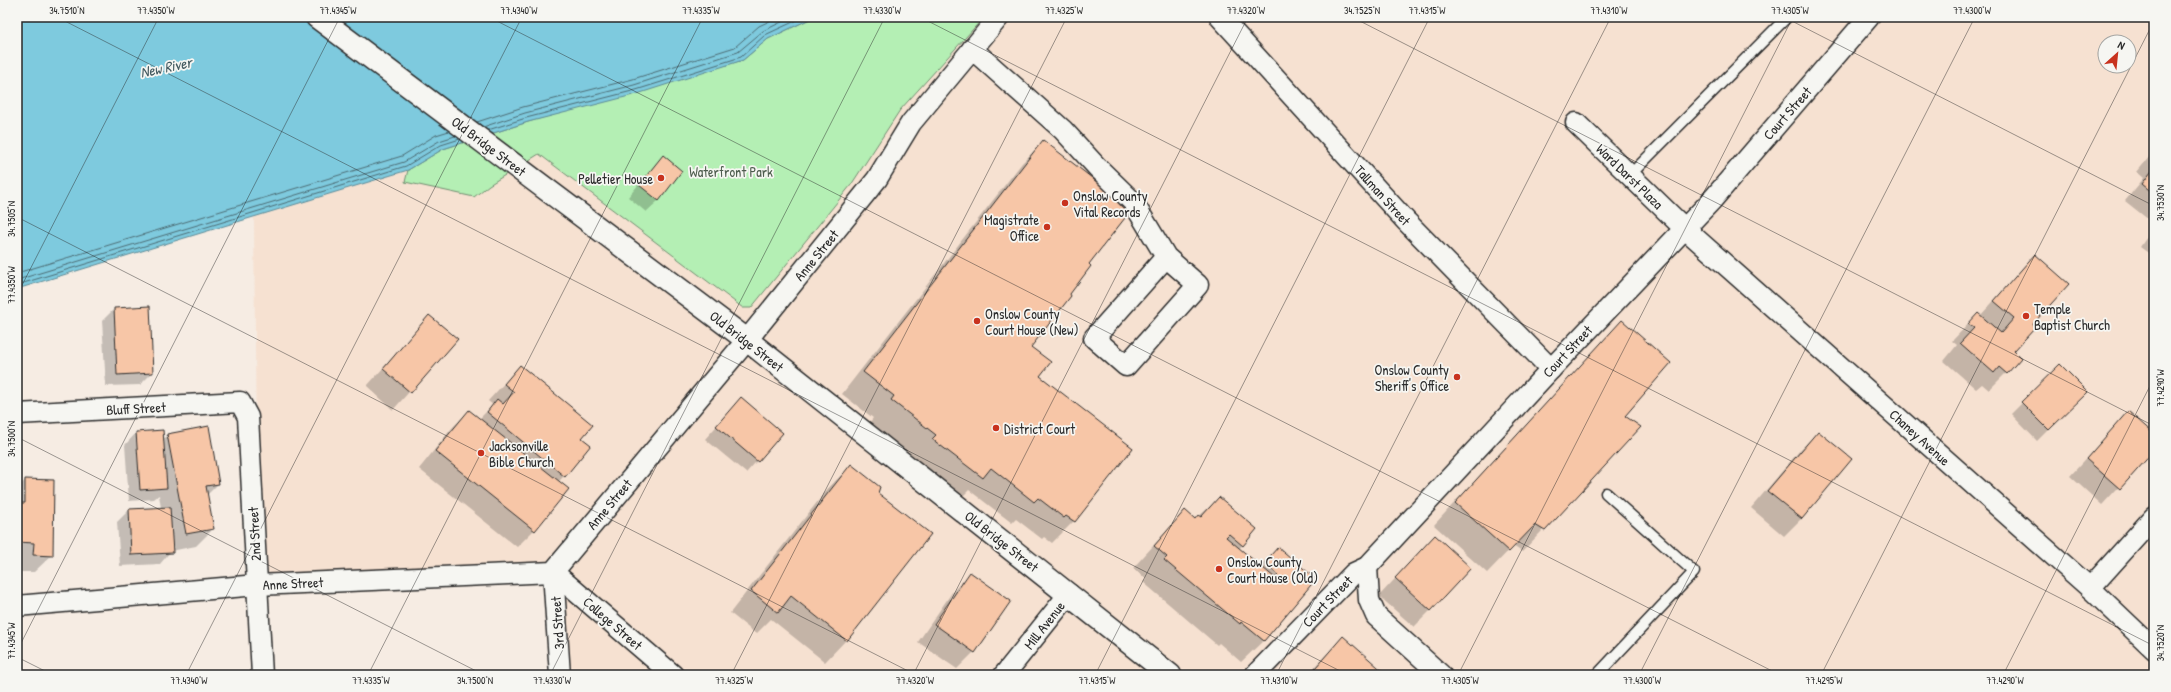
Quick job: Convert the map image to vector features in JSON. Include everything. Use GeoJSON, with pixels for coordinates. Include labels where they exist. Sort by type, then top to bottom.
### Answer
{"type":"FeatureCollection","features":[{"type":"Feature","properties":{"kind":"main road","name":"Old Bridge Street"},"geometry":{"type":"LineString","coordinates":[[317,17],[747,340],[1170,675]]}},
{"type":"Feature","properties":{"kind":"street","name":"Anne Street"},"geometry":{"type":"LineString","coordinates":[[17,606],[257,585],[553,572],[747,340],[877,179],[911,122],[998,17]]}},
{"type":"Feature","properties":{"kind":"street","name":"Tallman Street"},"geometry":{"type":"LineString","coordinates":[[1220,17],[1406,221],[1551,369]]}},
{"type":"Feature","properties":{"kind":"street","name":"Court Street"},"geometry":{"type":"LineString","coordinates":[[1256,675],[1354,573],[1367,567],[1551,369],[1712,200],[1869,17]]}},
{"type":"Feature","properties":{"kind":"street"},"geometry":{"type":"LineString","coordinates":[[972,49],[1063,130],[1096,167],[1133,202],[1166,257],[1198,285],[1126,366],[1094,338],[1166,257]]}},
{"type":"Feature","properties":{"kind":"street","name":"Ward Darst Plaza"},"geometry":{"type":"LineString","coordinates":[[1576,123],[1684,228]]}},
{"type":"Feature","properties":{"kind":"street","name":"Chaney Avenue"},"geometry":{"type":"LineString","coordinates":[[1684,228],[2090,588],[2154,649]]}},
{"type":"Feature","properties":{"kind":"street","name":"Bluff Street"},"geometry":{"type":"LineString","coordinates":[[17,414],[240,402],[248,417]]}},
{"type":"Feature","properties":{"kind":"street","name":"2nd Street"},"geometry":{"type":"LineString","coordinates":[[248,417],[262,675]]}},
{"type":"Feature","properties":{"kind":"street"},"geometry":{"type":"LineString","coordinates":[[2090,588],[2154,517]]}},
{"type":"Feature","properties":{"kind":"street"},"geometry":{"type":"LineString","coordinates":[[1367,567],[1369,600],[1376,616],[1441,675]]}},
{"type":"Feature","properties":{"kind":"street","name":"3rd Street"},"geometry":{"type":"LineString","coordinates":[[553,572],[560,675]]}},
{"type":"Feature","properties":{"kind":"street","name":"College Street"},"geometry":{"type":"LineString","coordinates":[[553,572],[673,675]]}},
{"type":"Feature","properties":{"kind":"street","name":"Mill Avenue"},"geometry":{"type":"LineString","coordinates":[[1004,675],[1068,594]]}},
{"type":"Feature","properties":{"kind":"lane"},"geometry":{"type":"LineString","coordinates":[[1630,175],[1786,17]]}},
{"type":"Feature","properties":{"kind":"lane"},"geometry":{"type":"LineString","coordinates":[[1597,675],[1694,572],[1606,493]]}},
{"type":"Feature","properties":{"kind":"shaded area"},"geometry":{"type":"Polygon","coordinates":[[[814,17],[2154,17],[2154,675],[560,675],[553,572],[257,585],[254,217],[408,170],[443,149],[768,39],[814,17]]]}},
{"type":"Feature","properties":{"kind":"green space","name":"Waterfront Park"},"geometry":{"type":"Polygon","coordinates":[[[814,17],[984,17],[900,110],[851,185],[751,308],[743,308],[539,154],[489,185],[474,197],[405,182],[408,170],[443,149],[528,122],[743,60],[768,39],[814,17]]]}},
{"type":"Feature","properties":{"kind":"water","name":"New River"},"geometry":{"type":"Polygon","coordinates":[[[17,17],[814,17],[768,39],[743,60],[637,94],[528,122],[443,149],[408,170],[17,289],[17,17]]]}},
{"type":"Feature","properties":{"kind":"building","name":"Onslow County Court House (New)"},"geometry":{"type":"Polygon","coordinates":[[[1043,140],[1132,209],[1089,264],[1091,266],[1070,294],[1071,296],[1031,347],[1051,362],[1040,376],[1133,448],[1075,522],[1066,516],[1064,518],[1038,498],[1034,502],[991,468],[983,478],[932,439],[936,435],[891,400],[894,396],[863,372],[1043,140]]]}},
{"type":"Feature","properties":{"kind":"building","name":"Pelletier House"},"geometry":{"type":"Polygon","coordinates":[[[663,155],[682,171],[659,201],[639,185],[663,155]]]}},
{"type":"Feature","properties":{"kind":"building"},"geometry":{"type":"Polygon","coordinates":[[[2154,168],[2154,194],[2142,184],[2154,168]]]}},
{"type":"Feature","properties":{"kind":"building","name":"Temple Baptist Church"},"geometry":{"type":"Polygon","coordinates":[[[2035,254],[2069,284],[2033,324],[2035,328],[2014,351],[2021,358],[2007,374],[1999,367],[1994,373],[1960,343],[1974,328],[1968,324],[1978,313],[2001,333],[2014,318],[1994,301],[2035,254]]]}},
{"type":"Feature","properties":{"kind":"building"},"geometry":{"type":"Polygon","coordinates":[[[150,306],[153,373],[117,375],[114,308],[150,306]]]}},
{"type":"Feature","properties":{"kind":"building"},"geometry":{"type":"Polygon","coordinates":[[[429,315],[458,339],[411,393],[383,369],[429,315]]]}},
{"type":"Feature","properties":{"kind":"building"},"geometry":{"type":"Polygon","coordinates":[[[1622,320],[1671,363],[1625,416],[1641,427],[1545,531],[1535,525],[1509,552],[1455,503],[1622,320]]]}},
{"type":"Feature","properties":{"kind":"building"},"geometry":{"type":"Polygon","coordinates":[[[2060,364],[2088,392],[2049,430],[2021,402],[2060,364]]]}},
{"type":"Feature","properties":{"kind":"building"},"geometry":{"type":"Polygon","coordinates":[[[520,365],[593,425],[582,438],[591,445],[565,477],[487,412],[497,399],[503,404],[514,392],[504,384],[520,365]]]}},
{"type":"Feature","properties":{"kind":"building"},"geometry":{"type":"Polygon","coordinates":[[[741,397],[783,433],[758,462],[716,426],[741,397]]]}},
{"type":"Feature","properties":{"kind":"building"},"geometry":{"type":"Polygon","coordinates":[[[469,410],[569,489],[535,531],[435,451],[469,410]]]}},
{"type":"Feature","properties":{"kind":"building"},"geometry":{"type":"Polygon","coordinates":[[[2128,411],[2154,434],[2154,451],[2120,489],[2086,459],[2128,411]]]}},
{"type":"Feature","properties":{"kind":"building"},"geometry":{"type":"Polygon","coordinates":[[[209,426],[219,484],[206,486],[214,529],[186,534],[167,434],[209,426]]]}},
{"type":"Feature","properties":{"kind":"building"},"geometry":{"type":"Polygon","coordinates":[[[163,430],[167,488],[140,490],[136,432],[163,430]]]}},
{"type":"Feature","properties":{"kind":"building"},"geometry":{"type":"Polygon","coordinates":[[[1818,431],[1852,459],[1802,519],[1767,491],[1818,431]]]}},
{"type":"Feature","properties":{"kind":"building"},"geometry":{"type":"Polygon","coordinates":[[[851,464],[880,487],[878,493],[931,534],[847,641],[791,596],[778,613],[751,591],[851,464]]]}},
{"type":"Feature","properties":{"kind":"building"},"geometry":{"type":"Polygon","coordinates":[[[25,479],[54,480],[53,556],[33,555],[34,543],[17,542],[17,503],[25,503],[25,479]]]}},
{"type":"Feature","properties":{"kind":"building","name":"Onslow County Court House (Old)"},"geometry":{"type":"Polygon","coordinates":[[[1219,497],[1257,529],[1243,546],[1229,534],[1226,537],[1275,578],[1278,575],[1264,563],[1278,547],[1316,579],[1264,641],[1241,622],[1240,624],[1164,560],[1167,557],[1154,546],[1185,510],[1195,519],[1198,515],[1201,517],[1219,497]]]}},
{"type":"Feature","properties":{"kind":"building"},"geometry":{"type":"Polygon","coordinates":[[[170,507],[173,553],[131,555],[129,509],[170,507]]]}},
{"type":"Feature","properties":{"kind":"building"},"geometry":{"type":"Polygon","coordinates":[[[1435,535],[1471,568],[1431,611],[1395,578],[1435,535]]]}},
{"type":"Feature","properties":{"kind":"building"},"geometry":{"type":"Polygon","coordinates":[[[970,572],[1011,601],[975,653],[934,624],[970,572]]]}},
{"type":"Feature","properties":{"kind":"building"},"geometry":{"type":"Polygon","coordinates":[[[1343,636],[1387,675],[1309,675],[1343,636]]]}},
{"type":"Feature","properties":{"kind":"place","name":"Pelletier House"},"geometry":{"type":"Point","coordinates":[661,178]}},
{"type":"Feature","properties":{"kind":"place","name":"Onslow County Vital Records"},"geometry":{"type":"Point","coordinates":[1065,203]}},
{"type":"Feature","properties":{"kind":"place","name":"Magistrate Office"},"geometry":{"type":"Point","coordinates":[1047,227]}},
{"type":"Feature","properties":{"kind":"place","name":"Temple Baptist Church"},"geometry":{"type":"Point","coordinates":[2026,316]}},
{"type":"Feature","properties":{"kind":"place","name":"Onslow County Court House (New)"},"geometry":{"type":"Point","coordinates":[977,321]}},
{"type":"Feature","properties":{"kind":"place","name":"Onslow County Sheriff's Office"},"geometry":{"type":"Point","coordinates":[1457,377]}},
{"type":"Feature","properties":{"kind":"place","name":"District Court"},"geometry":{"type":"Point","coordinates":[996,428]}},
{"type":"Feature","properties":{"kind":"place","name":"Jacksonville Bible Church"},"geometry":{"type":"Point","coordinates":[481,453]}},
{"type":"Feature","properties":{"kind":"place","name":"Onslow County Court House (Old)"},"geometry":{"type":"Point","coordinates":[1219,569]}}]}
